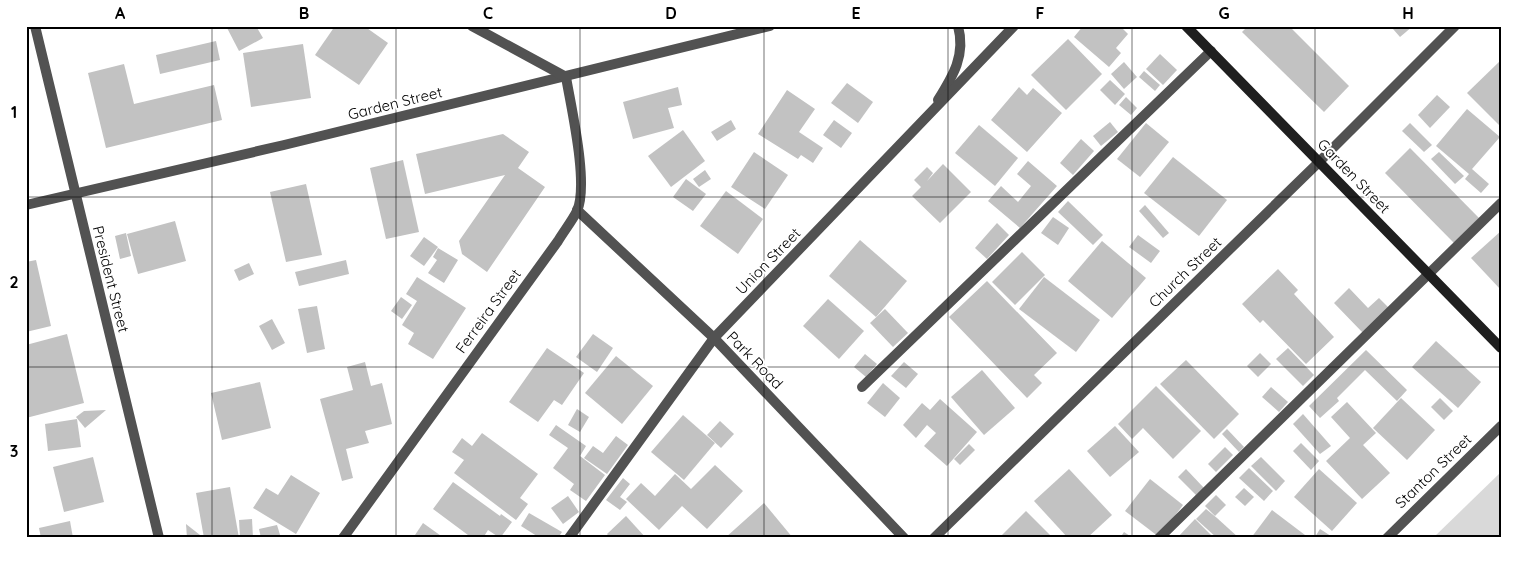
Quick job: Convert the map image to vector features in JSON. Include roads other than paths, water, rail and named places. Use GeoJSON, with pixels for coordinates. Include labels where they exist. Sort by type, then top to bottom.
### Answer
{"type":"FeatureCollection","features":[{"type":"Feature","properties":{"kind":"street","name":"President Street"},"geometry":{"type":"LineString","coordinates":[[35,26],[159,538]]}},
{"type":"Feature","properties":{"kind":"street"},"geometry":{"type":"LineString","coordinates":[[472,26],[566,77]]}},
{"type":"Feature","properties":{"kind":"street","name":"Garden Street"},"geometry":{"type":"LineString","coordinates":[[26,205],[566,77],[770,26]]}},
{"type":"Feature","properties":{"kind":"street"},"geometry":{"type":"LineString","coordinates":[[929,116],[953,74],[959,59],[961,43],[958,26]]}},
{"type":"Feature","properties":{"kind":"street","name":"Union Street"},"geometry":{"type":"LineString","coordinates":[[569,538],[714,338],[1014,26]]}},
{"type":"Feature","properties":{"kind":"street","name":"Garden Street"},"geometry":{"type":"LineString","coordinates":[[1186,26],[1501,348]]}},
{"type":"Feature","properties":{"kind":"street","name":"Church Street"},"geometry":{"type":"LineString","coordinates":[[934,538],[1320,162],[1455,26]]}},
{"type":"Feature","properties":{"kind":"street"},"geometry":{"type":"LineString","coordinates":[[862,387],[1212,51]]}},
{"type":"Feature","properties":{"kind":"street","name":"Ferreira Street"},"geometry":{"type":"LineString","coordinates":[[343,538],[577,210],[581,190],[566,77]]}},
{"type":"Feature","properties":{"kind":"street"},"geometry":{"type":"LineString","coordinates":[[1159,538],[1501,203]]}},
{"type":"Feature","properties":{"kind":"street","name":"Park Road"},"geometry":{"type":"LineString","coordinates":[[577,210],[714,338],[904,538]]}},
{"type":"Feature","properties":{"kind":"street","name":"Stanton Street"},"geometry":{"type":"LineString","coordinates":[[1387,538],[1501,426]]}}]}
